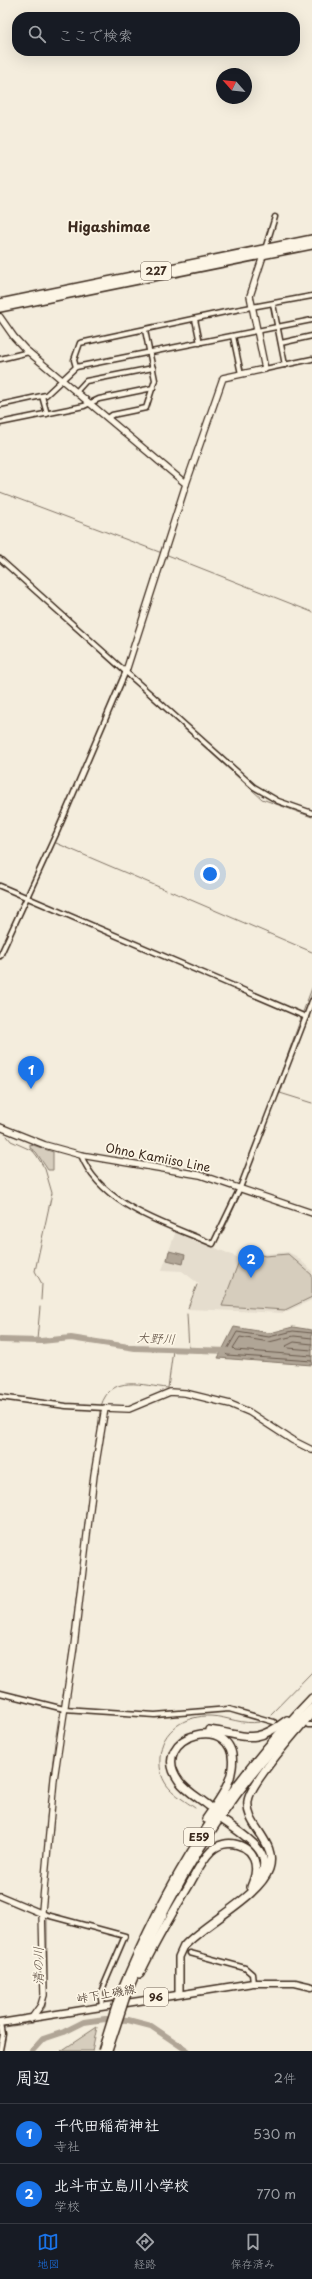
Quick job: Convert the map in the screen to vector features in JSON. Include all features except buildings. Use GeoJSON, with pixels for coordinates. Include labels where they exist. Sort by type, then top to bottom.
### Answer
{"type":"FeatureCollection","features":[{"type":"Feature","properties":{"kind":"highway","name":"227"},"geometry":{"type":"LineString","coordinates":[[0,308],[264,252],[312,239]]}},
{"type":"Feature","properties":{"kind":"highway","name":"227"},"geometry":{"type":"LineString","coordinates":[[0,303],[264,252],[312,245]]}},
{"type":"Feature","properties":{"kind":"highway","name":"E59"},"geometry":{"type":"LineString","coordinates":[[125,1996],[139,1947],[171,1884],[201,1835],[251,1766],[312,1698]]}},
{"type":"Feature","properties":{"kind":"highway","name":"E59"},"geometry":{"type":"LineString","coordinates":[[102,2051],[161,1916],[206,1838],[256,1770],[312,1708]]}},
{"type":"Feature","properties":{"kind":"highway"},"geometry":{"type":"LineString","coordinates":[[171,1884],[199,1831],[227,1785],[232,1768],[231,1753],[222,1740],[214,1735],[197,1733],[182,1740],[177,1747],[173,1756],[173,1766],[178,1780],[208,1807],[180,1788],[170,1773],[169,1756],[179,1739],[186,1733],[204,1729],[247,1738],[265,1736],[300,1710]]}},
{"type":"Feature","properties":{"kind":"highway"},"geometry":{"type":"LineString","coordinates":[[179,1993],[179,1957],[184,1946],[251,1892],[265,1877],[270,1868],[270,1853],[265,1838],[249,1811],[249,1795],[260,1778],[312,1713]]}},
{"type":"Feature","properties":{"kind":"highway"},"geometry":{"type":"LineString","coordinates":[[179,1993],[176,1986],[174,1965],[179,1946],[193,1932],[251,1887],[262,1873],[262,1854],[258,1846],[225,1819],[262,1846],[267,1865],[265,1877]]}},
{"type":"Feature","properties":{"kind":"highway"},"geometry":{"type":"LineString","coordinates":[[108,2051],[125,1996],[206,1857],[213,1849],[219,1846],[233,1844],[249,1851],[255,1862],[256,1869],[251,1887]]}},
{"type":"Feature","properties":{"kind":"main road","name":"峠下上磯線"},"geometry":{"type":"LineString","coordinates":[[0,2023],[179,1993],[253,1983],[295,1983],[312,1987]]}},
{"type":"Feature","properties":{"kind":"street"},"geometry":{"type":"LineString","coordinates":[[265,369],[250,296],[275,217]]}},
{"type":"Feature","properties":{"kind":"street"},"geometry":{"type":"LineString","coordinates":[[76,366],[74,360],[80,343],[312,296]]}},
{"type":"Feature","properties":{"kind":"street"},"geometry":{"type":"LineString","coordinates":[[273,304],[285,365]]}},
{"type":"Feature","properties":{"kind":"street"},"geometry":{"type":"LineString","coordinates":[[0,317],[14,338],[29,352],[186,484]]}},
{"type":"Feature","properties":{"kind":"street"},"geometry":{"type":"LineString","coordinates":[[195,319],[200,343]]}},
{"type":"Feature","properties":{"kind":"street"},"geometry":{"type":"LineString","coordinates":[[0,405],[46,395],[76,366],[150,354],[312,320]]}},
{"type":"Feature","properties":{"kind":"street"},"geometry":{"type":"LineString","coordinates":[[108,418],[112,415],[146,408],[155,380],[145,330]]}},
{"type":"Feature","properties":{"kind":"street"},"geometry":{"type":"LineString","coordinates":[[233,336],[240,374]]}},
{"type":"Feature","properties":{"kind":"street"},"geometry":{"type":"LineString","coordinates":[[281,343],[312,336]]}},
{"type":"Feature","properties":{"kind":"street"},"geometry":{"type":"LineString","coordinates":[[0,359],[29,352]]}},
{"type":"Feature","properties":{"kind":"street"},"geometry":{"type":"LineString","coordinates":[[0,956],[28,897],[126,671],[164,550],[223,378],[312,360]]}},
{"type":"Feature","properties":{"kind":"street"},"geometry":{"type":"LineString","coordinates":[[76,392],[86,381],[153,368]]}},
{"type":"Feature","properties":{"kind":"street"},"geometry":{"type":"LineString","coordinates":[[0,423],[91,404],[99,399],[153,388]]}},
{"type":"Feature","properties":{"kind":"street"},"geometry":{"type":"LineString","coordinates":[[42,396],[47,414]]}},
{"type":"Feature","properties":{"kind":"street"},"geometry":{"type":"LineString","coordinates":[[0,559],[254,787],[278,801],[312,813]]}},
{"type":"Feature","properties":{"kind":"street"},"geometry":{"type":"LineString","coordinates":[[0,886],[306,1017]]}},
{"type":"Feature","properties":{"kind":"street"},"geometry":{"type":"LineString","coordinates":[[81,1155],[101,1185],[112,1195],[148,1216],[213,1244],[240,1188],[312,1001]]}},
{"type":"Feature","properties":{"kind":"street","name":"Ohno Kamiiso Line"},"geometry":{"type":"LineString","coordinates":[[0,1127],[45,1145],[81,1155],[173,1169],[200,1175],[312,1213]]}},
{"type":"Feature","properties":{"kind":"street"},"geometry":{"type":"LineString","coordinates":[[0,1397],[66,1406],[129,1409],[170,1392],[185,1393],[230,1404],[249,1412],[284,1435],[312,1450]]}},
{"type":"Feature","properties":{"kind":"street"},"geometry":{"type":"LineString","coordinates":[[31,2019],[41,2005],[44,1995],[43,1914],[54,1779],[74,1646],[94,1475],[105,1408]]}},
{"type":"Feature","properties":{"kind":"street"},"geometry":{"type":"LineString","coordinates":[[0,1693],[64,1709],[155,1715],[229,1709],[274,1722]]}},
{"type":"Feature","properties":{"kind":"street"},"geometry":{"type":"LineString","coordinates":[[0,1896],[43,1914],[125,1936],[100,1992],[103,2006]]}},
{"type":"Feature","properties":{"kind":"street"},"geometry":{"type":"LineString","coordinates":[[190,1953],[245,1968],[252,1974],[253,1983]]}},
{"type":"Feature","properties":{"kind":"street"},"geometry":{"type":"LineString","coordinates":[[0,2023],[3,2034],[0,2050]]}},
{"type":"Feature","properties":{"kind":"shaded area"},"geometry":{"type":"Polygon","coordinates":[[[30,1144],[53,1152],[53,1170],[48,1170],[36,1152],[30,1148],[30,1144]]]}},
{"type":"Feature","properties":{"kind":"shaded area"},"geometry":{"type":"Polygon","coordinates":[[[176,1231],[239,1258],[243,1249],[261,1254],[288,1252],[296,1256],[312,1271],[312,1300],[283,1313],[187,1309],[199,1284],[182,1271],[162,1270],[176,1231]]]}},
{"type":"Feature","properties":{"kind":"shaded area"},"geometry":{"type":"Polygon","coordinates":[[[251,1252],[265,1256],[288,1254],[312,1275],[312,1297],[285,1310],[222,1306],[241,1256],[251,1252]]]}},
{"type":"Feature","properties":{"kind":"shaded area"},"geometry":{"type":"Polygon","coordinates":[[[97,2027],[92,2051],[61,2051],[97,2027]]]}},
{"type":"Feature","properties":{"kind":"water"},"geometry":{"type":"Polygon","coordinates":[[[169,1251],[185,1255],[183,1264],[167,1260],[169,1251]]]}},
{"type":"Feature","properties":{"kind":"water"},"geometry":{"type":"Polygon","coordinates":[[[234,1327],[270,1333],[293,1327],[312,1330],[312,1365],[218,1358],[234,1327]]]}},
{"type":"Feature","properties":{"kind":"waterway"},"geometry":{"type":"LineString","coordinates":[[0,492],[162,553]]}},
{"type":"Feature","properties":{"kind":"waterway"},"geometry":{"type":"LineString","coordinates":[[165,554],[312,612]]}},
{"type":"Feature","properties":{"kind":"waterway"},"geometry":{"type":"LineString","coordinates":[[0,562],[122,673]]}},
{"type":"Feature","properties":{"kind":"waterway"},"geometry":{"type":"LineString","coordinates":[[126,676],[262,799],[312,817]]}},
{"type":"Feature","properties":{"kind":"waterway"},"geometry":{"type":"LineString","coordinates":[[56,843],[166,890]]}},
{"type":"Feature","properties":{"kind":"waterway"},"geometry":{"type":"LineString","coordinates":[[170,891],[312,952]]}},
{"type":"Feature","properties":{"kind":"waterway"},"geometry":{"type":"LineString","coordinates":[[303,1012],[312,988]]}},
{"type":"Feature","properties":{"kind":"waterway"},"geometry":{"type":"LineString","coordinates":[[305,1013],[312,993]]}},
{"type":"Feature","properties":{"kind":"waterway"},"geometry":{"type":"LineString","coordinates":[[271,1101],[301,1018]]}},
{"type":"Feature","properties":{"kind":"waterway"},"geometry":{"type":"LineString","coordinates":[[281,1076],[302,1019]]}},
{"type":"Feature","properties":{"kind":"waterway"},"geometry":{"type":"LineString","coordinates":[[282,1089],[284,1081]]}},
{"type":"Feature","properties":{"kind":"waterway"},"geometry":{"type":"LineString","coordinates":[[281,1092],[280,1093],[312,1103]]}},
{"type":"Feature","properties":{"kind":"waterway"},"geometry":{"type":"LineString","coordinates":[[244,1184],[274,1105]]}},
{"type":"Feature","properties":{"kind":"waterway"},"geometry":{"type":"LineString","coordinates":[[7,1136],[11,1141],[33,1151],[37,1156],[45,1169],[52,1193],[35,1271],[42,1284],[41,1300]]}},
{"type":"Feature","properties":{"kind":"waterway"},"geometry":{"type":"LineString","coordinates":[[222,1234],[239,1197]]}},
{"type":"Feature","properties":{"kind":"waterway"},"geometry":{"type":"LineString","coordinates":[[188,1308],[197,1285]]}},
{"type":"Feature","properties":{"kind":"waterway"},"geometry":{"type":"LineString","coordinates":[[37,1340],[40,1307]]}},
{"type":"Feature","properties":{"kind":"waterway"},"geometry":{"type":"LineString","coordinates":[[187,1314],[189,1350]]}},
{"type":"Feature","properties":{"kind":"waterway","name":"大野川"},"geometry":{"type":"LineString","coordinates":[[0,1340],[41,1341],[71,1338],[135,1348],[229,1351]]}},
{"type":"Feature","properties":{"kind":"waterway","name":"清の川"},"geometry":{"type":"LineString","coordinates":[[101,1406],[106,1396],[112,1389],[120,1385],[138,1384],[168,1388],[173,1350]]}},
{"type":"Feature","properties":{"kind":"waterway","name":"清の川"},"geometry":{"type":"LineString","coordinates":[[98,1428],[100,1411]]}},
{"type":"Feature","properties":{"kind":"waterway","name":"清の川"},"geometry":{"type":"LineString","coordinates":[[96,1441],[98,1434]]}},
{"type":"Feature","properties":{"kind":"waterway","name":"清の川"},"geometry":{"type":"LineString","coordinates":[[93,1467],[95,1448]]}},
{"type":"Feature","properties":{"kind":"waterway","name":"清の川"},"geometry":{"type":"LineString","coordinates":[[86,1515],[88,1500]]}},
{"type":"Feature","properties":{"kind":"waterway","name":"清の川"},"geometry":{"type":"LineString","coordinates":[[84,1535],[85,1522]]}},
{"type":"Feature","properties":{"kind":"waterway","name":"清の川"},"geometry":{"type":"LineString","coordinates":[[81,1558],[83,1543]]}},
{"type":"Feature","properties":{"kind":"waterway","name":"清の川"},"geometry":{"type":"LineString","coordinates":[[78,1581],[80,1566]]}},
{"type":"Feature","properties":{"kind":"waterway","name":"清の川"},"geometry":{"type":"LineString","coordinates":[[75,1609],[77,1590]]}},
{"type":"Feature","properties":{"kind":"waterway","name":"清の川"},"geometry":{"type":"LineString","coordinates":[[72,1641],[74,1616]]}},
{"type":"Feature","properties":{"kind":"waterway","name":"清の川"},"geometry":{"type":"LineString","coordinates":[[67,1672],[70,1650]]}},
{"type":"Feature","properties":{"kind":"waterway"},"geometry":{"type":"LineString","coordinates":[[271,1714],[312,1672]]}},
{"type":"Feature","properties":{"kind":"waterway","name":"清の川"},"geometry":{"type":"LineString","coordinates":[[62,1702],[66,1680]]}},
{"type":"Feature","properties":{"kind":"waterway","name":"清の川"},"geometry":{"type":"LineString","coordinates":[[56,1736],[60,1710]]}},
{"type":"Feature","properties":{"kind":"waterway"},"geometry":{"type":"LineString","coordinates":[[195,1808],[174,1793],[169,1788],[162,1775],[160,1767],[161,1747],[170,1732],[184,1721],[202,1716],[211,1716],[241,1722],[260,1722]]}},
{"type":"Feature","properties":{"kind":"waterway","name":"清の川"},"geometry":{"type":"LineString","coordinates":[[49,1794],[55,1742]]}},
{"type":"Feature","properties":{"kind":"waterway","name":"清の川"},"geometry":{"type":"LineString","coordinates":[[47,1818],[49,1801]]}},
{"type":"Feature","properties":{"kind":"waterway","name":"清の川"},"geometry":{"type":"LineString","coordinates":[[47,1919],[47,1991]]}},
{"type":"Feature","properties":{"kind":"waterway","name":"清の川"},"geometry":{"type":"LineString","coordinates":[[41,2013],[45,2007],[47,1995]]}},
{"type":"Feature","properties":{"kind":"waterway"},"geometry":{"type":"LineString","coordinates":[[32,2051],[43,2039],[64,2032],[84,2022],[105,2019],[128,2020],[151,2026],[188,2051]]}},
{"type":"Feature","properties":{"kind":"waterway","name":"清の川"},"geometry":{"type":"LineString","coordinates":[[5,2027],[33,2023]]}},
{"type":"Feature","properties":{"kind":"place","name":"千代田稲荷神社"},"geometry":{"type":"Point","coordinates":[31,1089]}},
{"type":"Feature","properties":{"kind":"place","name":"北斗市立島川小学校"},"geometry":{"type":"Point","coordinates":[251,1278]}},
{"type":"Feature","properties":{"kind":"district","name":"Higashimae"},"geometry":{"type":"Point","coordinates":[109,227]}}]}
